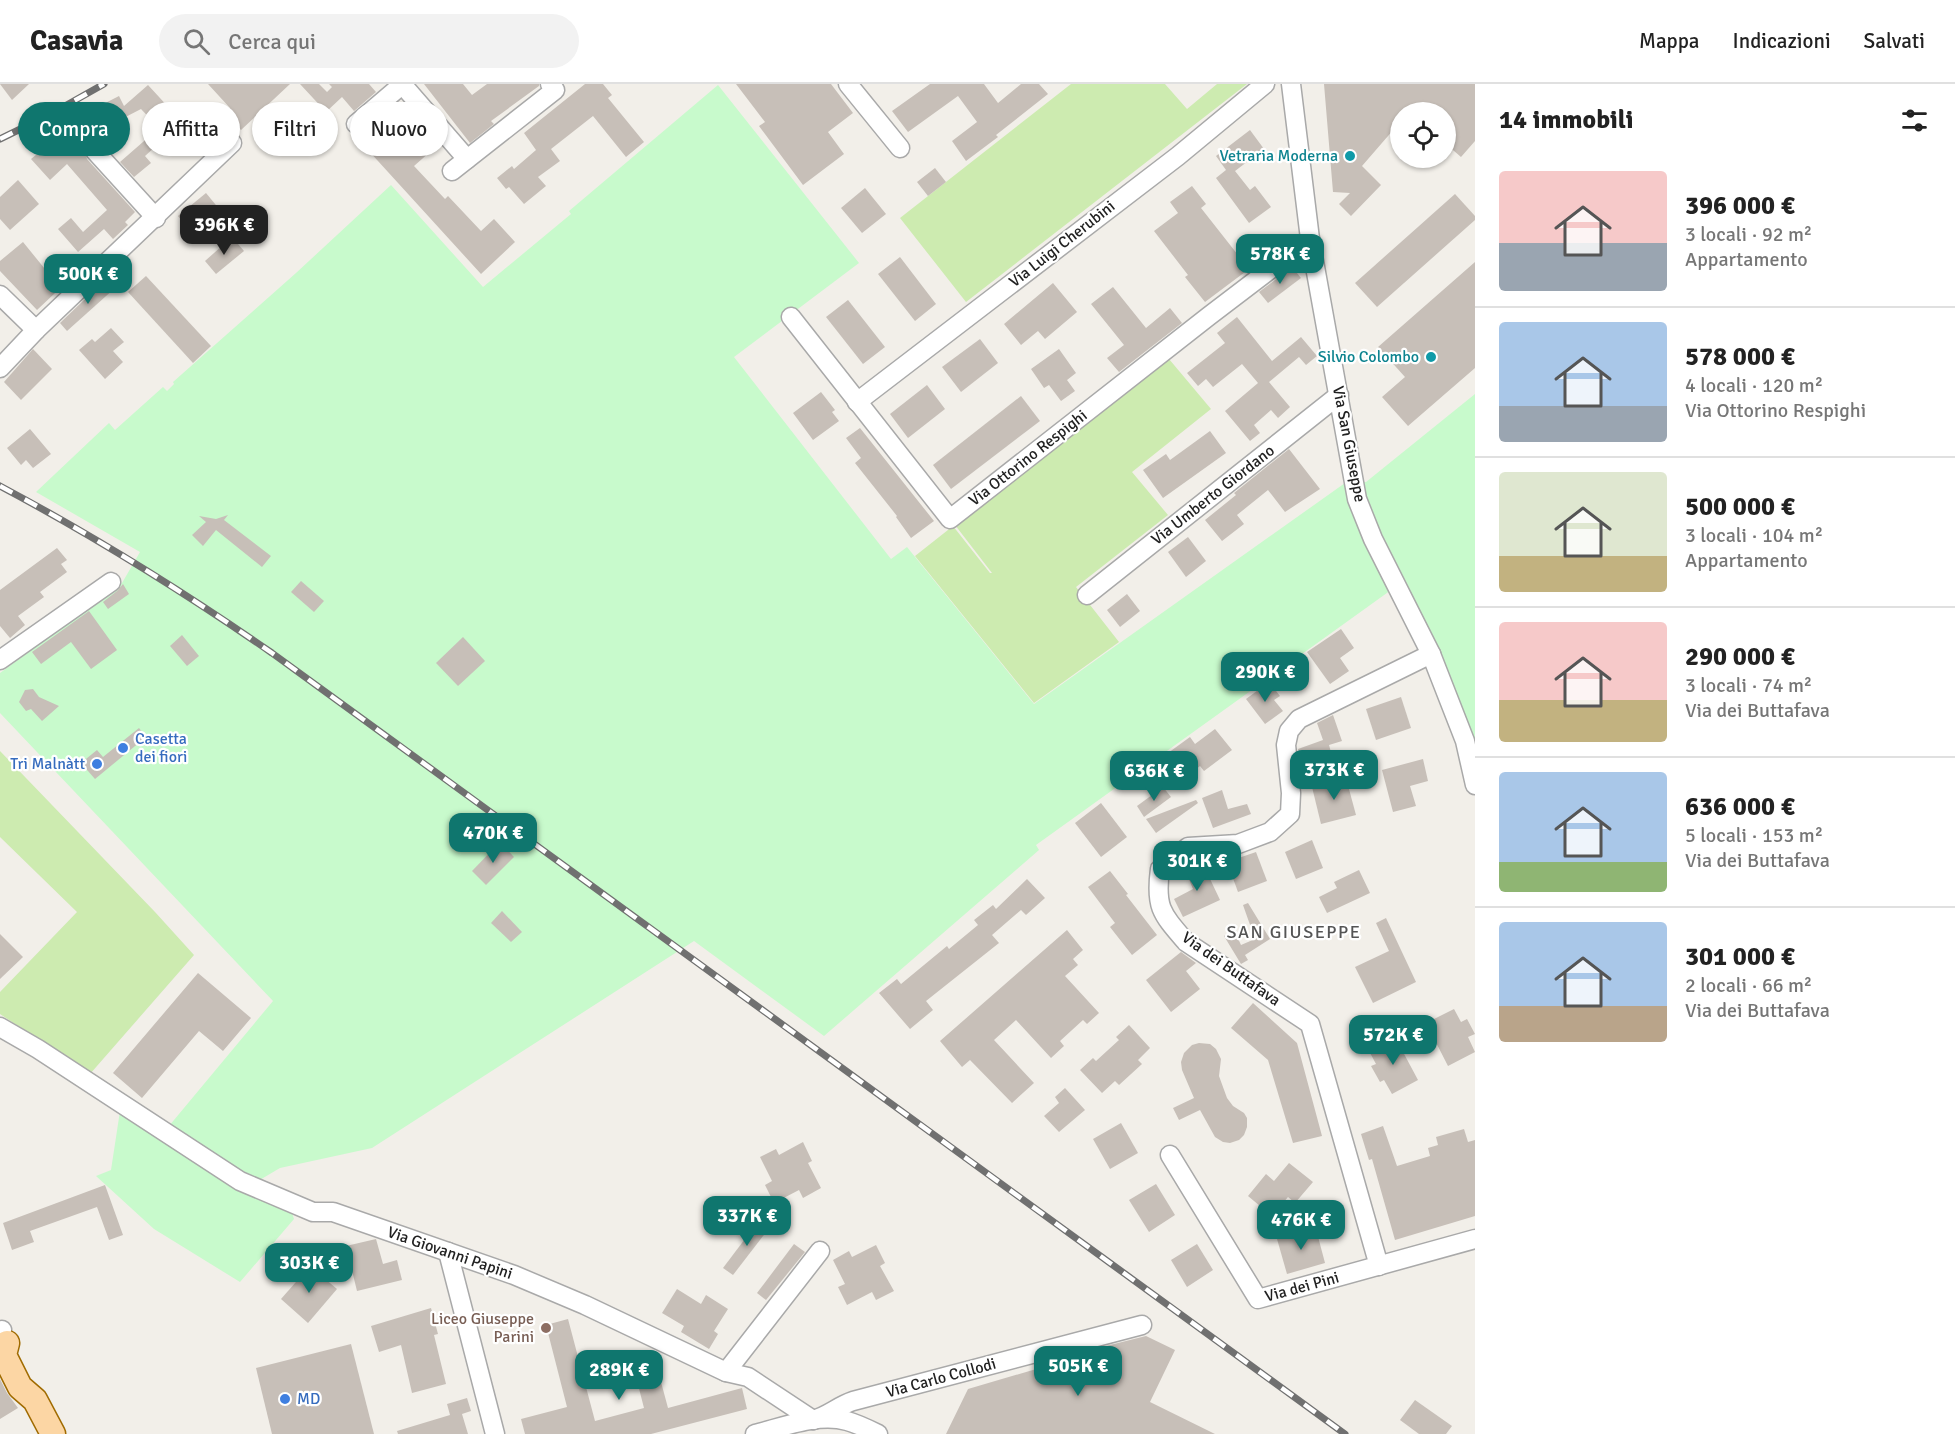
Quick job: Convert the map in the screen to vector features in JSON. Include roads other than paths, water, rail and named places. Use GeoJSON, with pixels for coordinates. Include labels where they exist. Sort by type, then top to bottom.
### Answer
{"type":"FeatureCollection","features":[{"type":"Feature","properties":{"kind":"main road"},"geometry":{"type":"LineString","coordinates":[[2,1332],[4,1355],[20,1388],[35,1400],[52,1434]]}},
{"type":"Feature","properties":{"kind":"street"},"geometry":{"type":"LineString","coordinates":[[381,102],[402,84],[459,165],[555,90],[550,84]]}},
{"type":"Feature","properties":{"kind":"street"},"geometry":{"type":"LineString","coordinates":[[848,84],[900,148]]}},
{"type":"Feature","properties":{"kind":"street","name":"Via Luigi Cherubini"},"geometry":{"type":"LineString","coordinates":[[858,402],[1178,156],[1265,84]]}},
{"type":"Feature","properties":{"kind":"street","name":"Via San Giuseppe"},"geometry":{"type":"LineString","coordinates":[[1292,84],[1310,240],[1357,499],[1373,538],[1431,654],[1464,741],[1475,785]]}},
{"type":"Feature","properties":{"kind":"street"},"geometry":{"type":"LineString","coordinates":[[100,156],[156,218]]}},
{"type":"Feature","properties":{"kind":"street"},"geometry":{"type":"LineString","coordinates":[[0,368],[36,330],[219,156]]}},
{"type":"Feature","properties":{"kind":"street","name":"Via Ottorino Respighi"},"geometry":{"type":"LineString","coordinates":[[791,317],[950,519],[1310,240]]}},
{"type":"Feature","properties":{"kind":"street"},"geometry":{"type":"LineString","coordinates":[[0,295],[36,330]]}},
{"type":"Feature","properties":{"kind":"street","name":"Via Umberto Giordano"},"geometry":{"type":"LineString","coordinates":[[1087,595],[1339,396]]}},
{"type":"Feature","properties":{"kind":"street"},"geometry":{"type":"LineString","coordinates":[[0,660],[111,582]]}},
{"type":"Feature","properties":{"kind":"street","name":"Via dei Buttafava"},"geometry":{"type":"LineString","coordinates":[[1379,1266],[1310,1024],[1186,942],[1159,906],[1158,888],[1160,869],[1188,847],[1238,844],[1270,832],[1290,814],[1291,794],[1286,745],[1289,731],[1299,719],[1431,654]]}},
{"type":"Feature","properties":{"kind":"street","name":"Via Giovanni Papini"},"geometry":{"type":"LineString","coordinates":[[0,1027],[38,1049],[240,1181],[313,1212],[333,1212],[506,1272],[567,1297],[726,1372],[748,1377],[813,1420]]}},
{"type":"Feature","properties":{"kind":"street","name":"Via dei Pini"},"geometry":{"type":"LineString","coordinates":[[1170,1155],[1258,1299],[1475,1239]]}},
{"type":"Feature","properties":{"kind":"street"},"geometry":{"type":"LineString","coordinates":[[726,1372],[820,1251]]}},
{"type":"Feature","properties":{"kind":"street"},"geometry":{"type":"LineString","coordinates":[[448,1252],[495,1434]]}},
{"type":"Feature","properties":{"kind":"street","name":"Via Carlo Collodi"},"geometry":{"type":"LineString","coordinates":[[813,1420],[824,1417],[842,1405],[853,1401],[1142,1325]]}},
{"type":"Feature","properties":{"kind":"street"},"geometry":{"type":"LineString","coordinates":[[755,1434],[813,1420],[836,1419],[847,1421],[878,1434]]}},
{"type":"Feature","properties":{"kind":"railway"},"geometry":{"type":"LineString","coordinates":[[0,139],[104,84]]}},
{"type":"Feature","properties":{"kind":"railway"},"geometry":{"type":"LineString","coordinates":[[0,486],[138,565],[272,653],[1345,1434]]}},
{"type":"Feature","properties":{"kind":"place","name":"Vetraria Moderna"},"geometry":{"type":"Point","coordinates":[1350,156]}},
{"type":"Feature","properties":{"kind":"place","name":"Silvio Colombo"},"geometry":{"type":"Point","coordinates":[1431,357]}},
{"type":"Feature","properties":{"kind":"place","name":"Casetta dei fiori"},"geometry":{"type":"Point","coordinates":[123,748]}},
{"type":"Feature","properties":{"kind":"place","name":"Tri Malnàtt"},"geometry":{"type":"Point","coordinates":[97,764]}},
{"type":"Feature","properties":{"kind":"place","name":"Liceo Giuseppe Parini"},"geometry":{"type":"Point","coordinates":[546,1328]}},
{"type":"Feature","properties":{"kind":"place","name":"MD"},"geometry":{"type":"Point","coordinates":[285,1399]}},
{"type":"Feature","properties":{"kind":"district","name":"SAN GIUSEPPE"},"geometry":{"type":"Point","coordinates":[1294,932]}}]}
